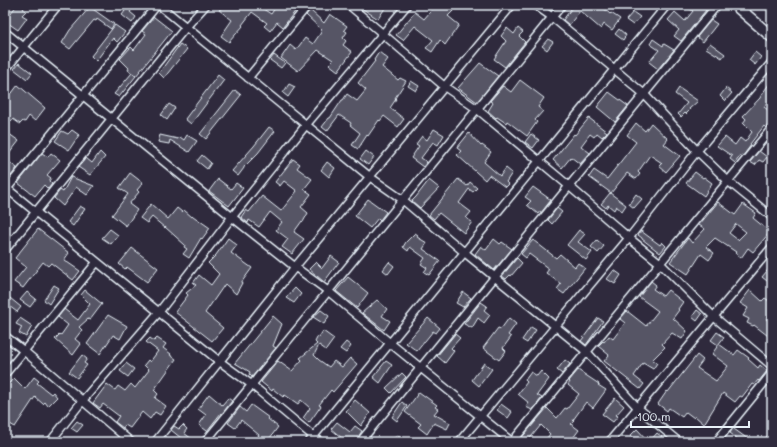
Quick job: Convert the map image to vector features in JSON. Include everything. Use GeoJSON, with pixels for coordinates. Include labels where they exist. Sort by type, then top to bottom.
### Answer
{"type":"FeatureCollection","features":[{"type":"Feature","properties":{"kind":"street"},"geometry":{"type":"LineString","coordinates":[[5,70],[58,5]]}},
{"type":"Feature","properties":{"kind":"street"},"geometry":{"type":"LineString","coordinates":[[320,442],[311,439],[252,384],[219,361],[6,189],[158,5],[370,177],[403,200],[494,277],[587,352],[638,408],[679,442]]}},
{"type":"Feature","properties":{"kind":"street"},"geometry":{"type":"LineString","coordinates":[[5,250],[186,27],[206,5]]}},
{"type":"Feature","properties":{"kind":"street"},"geometry":{"type":"LineString","coordinates":[[248,78],[308,5]]}},
{"type":"Feature","properties":{"kind":"street"},"geometry":{"type":"LineString","coordinates":[[349,5],[445,87],[477,109],[569,186],[628,238],[660,263],[713,316],[772,366]]}},
{"type":"Feature","properties":{"kind":"street"},"geometry":{"type":"LineString","coordinates":[[50,442],[83,400],[159,312],[232,217],[306,125],[407,5]]}},
{"type":"Feature","properties":{"kind":"street"},"geometry":{"type":"LineString","coordinates":[[155,442],[295,267],[512,5]]}},
{"type":"Feature","properties":{"kind":"street"},"geometry":{"type":"LineString","coordinates":[[535,5],[552,17],[644,94],[697,151],[728,181],[772,217]]}},
{"type":"Feature","properties":{"kind":"street"},"geometry":{"type":"LineString","coordinates":[[205,442],[562,5]]}},
{"type":"Feature","properties":{"kind":"street"},"geometry":{"type":"LineString","coordinates":[[311,439],[667,5]]}},
{"type":"Feature","properties":{"kind":"street"},"geometry":{"type":"LineString","coordinates":[[360,442],[717,5]]}},
{"type":"Feature","properties":{"kind":"street"},"geometry":{"type":"LineString","coordinates":[[738,6],[772,37]]}},
{"type":"Feature","properties":{"kind":"street"},"geometry":{"type":"LineString","coordinates":[[5,32],[232,217],[328,291],[512,442],[772,128]]}},
{"type":"Feature","properties":{"kind":"street"},"geometry":{"type":"LineString","coordinates":[[458,442],[772,62]]}},
{"type":"Feature","properties":{"kind":"street"},"geometry":{"type":"LineString","coordinates":[[609,442],[772,247]]}},
{"type":"Feature","properties":{"kind":"street"},"geometry":{"type":"LineString","coordinates":[[5,374],[97,262]]}},
{"type":"Feature","properties":{"kind":"street"},"geometry":{"type":"LineString","coordinates":[[5,336],[83,400],[131,442]]}},
{"type":"Feature","properties":{"kind":"street"},"geometry":{"type":"LineString","coordinates":[[716,442],[772,373]]}},
{"type":"Feature","properties":{"kind":"street"},"geometry":{"type":"LineString","coordinates":[[769,442],[772,438]]}},
{"type":"Feature","properties":{"kind":"building"},"geometry":{"type":"Polygon","coordinates":[[[17,5],[26,5],[23,9],[26,11],[22,15],[27,18],[18,30],[5,21],[8,13],[10,14],[17,5]]]}},
{"type":"Feature","properties":{"kind":"building"},"geometry":{"type":"Polygon","coordinates":[[[117,5],[135,5],[130,12],[136,17],[132,23],[122,15],[125,11],[117,5]]]}},
{"type":"Feature","properties":{"kind":"building"},"geometry":{"type":"Polygon","coordinates":[[[226,5],[257,5],[271,14],[277,5],[300,5],[283,27],[277,22],[270,31],[264,26],[267,23],[252,12],[242,25],[243,26],[229,42],[221,36],[232,20],[219,10],[226,5]]]}},
{"type":"Feature","properties":{"kind":"building"},"geometry":{"type":"Polygon","coordinates":[[[357,5],[387,5],[378,19],[357,5]]]}},
{"type":"Feature","properties":{"kind":"building"},"geometry":{"type":"Polygon","coordinates":[[[436,5],[447,5],[453,11],[448,16],[459,25],[445,45],[440,40],[432,52],[426,48],[433,40],[415,26],[403,40],[396,35],[415,12],[424,19],[436,5]]]}},
{"type":"Feature","properties":{"kind":"building"},"geometry":{"type":"Polygon","coordinates":[[[574,5],[600,5],[610,14],[611,13],[620,19],[612,30],[604,24],[601,29],[580,11],[569,25],[563,20],[574,5]]]}},
{"type":"Feature","properties":{"kind":"building"},"geometry":{"type":"Polygon","coordinates":[[[684,5],[700,5],[706,10],[681,41],[674,36],[679,30],[668,20],[675,12],[685,21],[693,11],[684,5]]]}},
{"type":"Feature","properties":{"kind":"building"},"geometry":{"type":"Polygon","coordinates":[[[90,7],[114,24],[111,29],[97,19],[96,21],[94,20],[70,49],[62,43],[70,30],[90,7]]]}},
{"type":"Feature","properties":{"kind":"building"},"geometry":{"type":"Polygon","coordinates":[[[310,10],[324,23],[330,14],[347,26],[344,30],[347,32],[343,38],[346,41],[343,45],[352,52],[338,71],[329,64],[333,60],[318,50],[298,71],[281,58],[290,45],[296,50],[305,38],[313,44],[320,34],[322,30],[306,15],[310,10]]]}},
{"type":"Feature","properties":{"kind":"building"},"geometry":{"type":"Polygon","coordinates":[[[633,12],[640,17],[633,25],[626,20],[633,12]]]}},
{"type":"Feature","properties":{"kind":"building"},"geometry":{"type":"Polygon","coordinates":[[[154,17],[172,31],[136,76],[128,70],[129,68],[120,59],[131,47],[134,50],[146,34],[142,31],[154,17]]]}},
{"type":"Feature","properties":{"kind":"building"},"geometry":{"type":"Polygon","coordinates":[[[711,20],[717,24],[703,42],[697,37],[711,20]]]}},
{"type":"Feature","properties":{"kind":"building"},"geometry":{"type":"Polygon","coordinates":[[[115,25],[125,32],[117,42],[113,38],[96,61],[91,56],[115,25]]]}},
{"type":"Feature","properties":{"kind":"building"},"geometry":{"type":"Polygon","coordinates":[[[507,28],[514,34],[518,28],[523,32],[519,36],[525,42],[505,67],[494,59],[506,41],[501,36],[507,28]]]}},
{"type":"Feature","properties":{"kind":"building"},"geometry":{"type":"Polygon","coordinates":[[[619,29],[626,35],[623,40],[615,34],[619,29]]]}},
{"type":"Feature","properties":{"kind":"building"},"geometry":{"type":"Polygon","coordinates":[[[548,39],[553,42],[547,50],[542,46],[548,39]]]}},
{"type":"Feature","properties":{"kind":"building"},"geometry":{"type":"Polygon","coordinates":[[[653,39],[663,46],[664,44],[674,50],[658,69],[649,62],[659,50],[650,44],[653,39]]]}},
{"type":"Feature","properties":{"kind":"building"},"geometry":{"type":"Polygon","coordinates":[[[710,43],[725,54],[722,58],[706,48],[710,43]]]}},
{"type":"Feature","properties":{"kind":"building"},"geometry":{"type":"Polygon","coordinates":[[[180,44],[187,49],[164,78],[159,73],[180,44]]]}},
{"type":"Feature","properties":{"kind":"building"},"geometry":{"type":"Polygon","coordinates":[[[379,52],[388,59],[382,67],[398,80],[400,78],[406,81],[390,108],[404,119],[398,127],[384,116],[380,121],[379,120],[368,136],[367,135],[358,149],[352,145],[360,133],[350,125],[351,123],[339,115],[327,131],[322,127],[347,94],[357,101],[366,90],[358,83],[375,61],[374,60],[379,52]]]}},
{"type":"Feature","properties":{"kind":"building"},"geometry":{"type":"Polygon","coordinates":[[[755,52],[761,57],[755,65],[749,60],[755,52]]]}},
{"type":"Feature","properties":{"kind":"building"},"geometry":{"type":"Polygon","coordinates":[[[274,55],[285,63],[281,68],[270,60],[274,55]]]}},
{"type":"Feature","properties":{"kind":"building"},"geometry":{"type":"Polygon","coordinates":[[[19,63],[32,73],[27,79],[14,69],[19,63]]]}},
{"type":"Feature","properties":{"kind":"building"},"geometry":{"type":"Polygon","coordinates":[[[480,63],[498,76],[477,102],[458,88],[480,63]]]}},
{"type":"Feature","properties":{"kind":"building"},"geometry":{"type":"Polygon","coordinates":[[[132,73],[136,76],[119,97],[114,94],[132,73]]]}},
{"type":"Feature","properties":{"kind":"building"},"geometry":{"type":"Polygon","coordinates":[[[218,75],[224,80],[191,124],[185,119],[218,75]]]}},
{"type":"Feature","properties":{"kind":"building"},"geometry":{"type":"Polygon","coordinates":[[[520,80],[544,98],[538,107],[543,111],[535,120],[537,122],[527,136],[507,121],[506,123],[497,117],[496,118],[488,111],[493,103],[490,101],[503,86],[511,92],[520,80]]]}},
{"type":"Feature","properties":{"kind":"building"},"geometry":{"type":"Polygon","coordinates":[[[772,80],[772,97],[764,107],[772,113],[772,119],[766,128],[764,126],[743,156],[741,155],[735,163],[730,159],[732,156],[717,146],[725,137],[735,145],[740,138],[745,142],[752,132],[743,123],[746,119],[743,116],[760,98],[772,80]]]}},
{"type":"Feature","properties":{"kind":"building"},"geometry":{"type":"Polygon","coordinates":[[[411,81],[419,86],[416,91],[408,86],[411,81]]]}},
{"type":"Feature","properties":{"kind":"building"},"geometry":{"type":"Polygon","coordinates":[[[289,84],[295,87],[288,97],[283,93],[289,84]]]}},
{"type":"Feature","properties":{"kind":"building"},"geometry":{"type":"Polygon","coordinates":[[[18,85],[45,108],[35,121],[29,116],[25,122],[23,121],[20,124],[5,116],[5,88],[12,93],[18,85]]]}},
{"type":"Feature","properties":{"kind":"building"},"geometry":{"type":"Polygon","coordinates":[[[679,88],[698,101],[686,114],[685,113],[681,117],[678,114],[687,103],[675,94],[679,88]]]}},
{"type":"Feature","properties":{"kind":"building"},"geometry":{"type":"Polygon","coordinates":[[[726,88],[732,93],[725,101],[720,96],[726,88]]]}},
{"type":"Feature","properties":{"kind":"building"},"geometry":{"type":"Polygon","coordinates":[[[235,90],[241,95],[206,139],[200,134],[235,90]]]}},
{"type":"Feature","properties":{"kind":"building"},"geometry":{"type":"Polygon","coordinates":[[[609,92],[628,106],[615,122],[597,107],[609,92]]]}},
{"type":"Feature","properties":{"kind":"building"},"geometry":{"type":"Polygon","coordinates":[[[169,104],[175,108],[167,120],[161,115],[169,104]]]}},
{"type":"Feature","properties":{"kind":"building"},"geometry":{"type":"Polygon","coordinates":[[[589,118],[607,132],[602,137],[597,133],[594,137],[590,134],[581,146],[590,153],[580,164],[571,157],[562,168],[553,160],[589,118]]]}},
{"type":"Feature","properties":{"kind":"building"},"geometry":{"type":"Polygon","coordinates":[[[636,123],[645,131],[651,123],[668,139],[664,144],[680,156],[666,172],[659,166],[662,163],[650,155],[638,172],[640,174],[636,179],[627,173],[611,193],[589,177],[594,170],[607,179],[636,142],[627,135],[636,123]]]}},
{"type":"Feature","properties":{"kind":"building"},"geometry":{"type":"Polygon","coordinates":[[[269,127],[275,131],[238,176],[232,171],[269,127]]]}},
{"type":"Feature","properties":{"kind":"building"},"geometry":{"type":"Polygon","coordinates":[[[434,129],[444,135],[438,145],[433,142],[421,158],[427,162],[423,167],[411,158],[419,146],[416,144],[422,136],[427,140],[434,129]]]}},
{"type":"Feature","properties":{"kind":"building"},"geometry":{"type":"Polygon","coordinates":[[[72,130],[79,135],[69,150],[55,141],[62,131],[68,134],[72,130]]]}},
{"type":"Feature","properties":{"kind":"building"},"geometry":{"type":"Polygon","coordinates":[[[5,131],[19,141],[5,159],[5,131]]]}},
{"type":"Feature","properties":{"kind":"building"},"geometry":{"type":"Polygon","coordinates":[[[469,133],[481,146],[482,145],[491,152],[484,162],[500,176],[506,168],[512,173],[506,182],[508,184],[505,187],[489,175],[485,180],[457,155],[461,151],[457,148],[469,133]]]}},
{"type":"Feature","properties":{"kind":"building"},"geometry":{"type":"Polygon","coordinates":[[[531,134],[539,140],[533,148],[525,142],[531,134]]]}},
{"type":"Feature","properties":{"kind":"building"},"geometry":{"type":"Polygon","coordinates":[[[160,135],[178,139],[180,137],[184,140],[187,135],[197,141],[189,152],[170,140],[169,144],[158,142],[160,135]]]}},
{"type":"Feature","properties":{"kind":"building"},"geometry":{"type":"Polygon","coordinates":[[[366,151],[374,157],[368,165],[360,159],[366,151]]]}},
{"type":"Feature","properties":{"kind":"building"},"geometry":{"type":"Polygon","coordinates":[[[759,151],[767,157],[763,162],[759,160],[755,165],[750,162],[759,151]]]}},
{"type":"Feature","properties":{"kind":"building"},"geometry":{"type":"Polygon","coordinates":[[[100,152],[105,157],[90,175],[78,167],[86,158],[92,163],[100,152]]]}},
{"type":"Feature","properties":{"kind":"building"},"geometry":{"type":"Polygon","coordinates":[[[42,153],[48,157],[51,153],[60,160],[47,175],[51,178],[49,181],[52,184],[48,189],[44,185],[35,196],[18,183],[42,153]]]}},
{"type":"Feature","properties":{"kind":"building"},"geometry":{"type":"Polygon","coordinates":[[[202,155],[211,163],[207,169],[197,161],[202,155]]]}},
{"type":"Feature","properties":{"kind":"building"},"geometry":{"type":"Polygon","coordinates":[[[5,159],[17,168],[11,176],[5,172],[5,159]]]}},
{"type":"Feature","properties":{"kind":"building"},"geometry":{"type":"Polygon","coordinates":[[[293,159],[300,164],[297,168],[312,179],[304,189],[311,194],[301,207],[308,213],[303,222],[302,221],[294,232],[304,239],[292,254],[282,247],[288,239],[276,230],[282,222],[270,212],[259,227],[249,220],[248,223],[241,217],[246,210],[249,212],[262,196],[281,211],[297,191],[284,181],[280,186],[275,182],[293,159]]]}},
{"type":"Feature","properties":{"kind":"building"},"geometry":{"type":"Polygon","coordinates":[[[327,162],[335,168],[329,177],[321,170],[327,162]]]}},
{"type":"Feature","properties":{"kind":"building"},"geometry":{"type":"Polygon","coordinates":[[[695,172],[712,183],[704,196],[686,183],[695,172]]]}},
{"type":"Feature","properties":{"kind":"building"},"geometry":{"type":"Polygon","coordinates":[[[130,173],[143,183],[137,190],[139,192],[129,204],[137,210],[126,226],[112,215],[128,194],[119,188],[130,173]]]}},
{"type":"Feature","properties":{"kind":"building"},"geometry":{"type":"Polygon","coordinates":[[[71,177],[94,186],[87,195],[76,187],[63,206],[54,198],[60,190],[63,192],[71,177]]]}},
{"type":"Feature","properties":{"kind":"building"},"geometry":{"type":"Polygon","coordinates":[[[218,179],[231,189],[236,183],[243,188],[229,206],[209,191],[218,179]]]}},
{"type":"Feature","properties":{"kind":"building"},"geometry":{"type":"Polygon","coordinates":[[[458,179],[467,186],[470,182],[477,188],[473,192],[469,189],[459,203],[471,212],[466,218],[472,222],[464,233],[439,213],[434,219],[429,215],[458,179]]]}},
{"type":"Feature","properties":{"kind":"building"},"geometry":{"type":"Polygon","coordinates":[[[429,180],[439,188],[420,208],[412,201],[429,180]]]}},
{"type":"Feature","properties":{"kind":"building"},"geometry":{"type":"Polygon","coordinates":[[[533,187],[551,200],[541,213],[540,211],[538,214],[527,205],[531,201],[525,197],[533,187]]]}},
{"type":"Feature","properties":{"kind":"building"},"geometry":{"type":"Polygon","coordinates":[[[610,193],[626,205],[622,211],[616,206],[614,210],[608,205],[606,208],[601,204],[610,193]]]}},
{"type":"Feature","properties":{"kind":"building"},"geometry":{"type":"Polygon","coordinates":[[[636,194],[642,199],[634,208],[629,204],[636,194]]]}},
{"type":"Feature","properties":{"kind":"building"},"geometry":{"type":"Polygon","coordinates":[[[368,199],[386,212],[380,220],[378,218],[370,228],[355,216],[368,199]]]}},
{"type":"Feature","properties":{"kind":"building"},"geometry":{"type":"Polygon","coordinates":[[[718,202],[735,215],[743,204],[756,213],[753,218],[770,232],[753,252],[748,248],[741,258],[735,253],[736,252],[715,238],[706,247],[714,253],[709,260],[701,254],[688,274],[670,262],[688,238],[692,243],[705,229],[699,225],[718,202]],[[736,224],[729,233],[738,240],[746,232],[736,224]]]}},
{"type":"Feature","properties":{"kind":"building"},"geometry":{"type":"Polygon","coordinates":[[[151,204],[168,219],[177,208],[182,212],[184,210],[192,217],[193,216],[210,228],[202,239],[201,238],[189,258],[183,254],[187,249],[184,247],[185,245],[165,227],[152,217],[147,223],[140,218],[151,204]]]}},
{"type":"Feature","properties":{"kind":"building"},"geometry":{"type":"Polygon","coordinates":[[[80,206],[85,209],[73,226],[68,222],[80,206]]]}},
{"type":"Feature","properties":{"kind":"building"},"geometry":{"type":"Polygon","coordinates":[[[557,208],[562,212],[552,224],[548,220],[557,208]]]}},
{"type":"Feature","properties":{"kind":"building"},"geometry":{"type":"Polygon","coordinates":[[[38,229],[69,253],[64,260],[80,271],[73,280],[51,263],[48,266],[43,262],[23,288],[14,282],[26,267],[15,258],[38,229]]]}},
{"type":"Feature","properties":{"kind":"building"},"geometry":{"type":"Polygon","coordinates":[[[110,229],[118,235],[111,244],[102,238],[110,229]]]}},
{"type":"Feature","properties":{"kind":"building"},"geometry":{"type":"Polygon","coordinates":[[[579,230],[585,234],[578,242],[592,252],[586,260],[567,245],[579,230]]]}},
{"type":"Feature","properties":{"kind":"building"},"geometry":{"type":"Polygon","coordinates":[[[641,231],[660,245],[662,242],[666,246],[660,253],[638,235],[641,231]]]}},
{"type":"Feature","properties":{"kind":"building"},"geometry":{"type":"Polygon","coordinates":[[[415,233],[418,235],[417,237],[427,243],[423,249],[440,261],[429,275],[424,272],[427,268],[421,264],[425,258],[410,247],[408,251],[403,247],[415,233]]]}},
{"type":"Feature","properties":{"kind":"building"},"geometry":{"type":"Polygon","coordinates":[[[228,238],[237,245],[231,253],[252,268],[241,283],[236,294],[225,284],[205,313],[223,328],[212,341],[175,312],[188,295],[186,293],[196,285],[193,283],[199,275],[211,285],[219,274],[208,263],[216,255],[228,238]]]}},
{"type":"Feature","properties":{"kind":"building"},"geometry":{"type":"Polygon","coordinates":[[[494,239],[500,244],[502,242],[512,249],[494,270],[475,254],[481,246],[486,250],[494,239]]]}},
{"type":"Feature","properties":{"kind":"building"},"geometry":{"type":"Polygon","coordinates":[[[533,240],[556,258],[560,254],[575,267],[578,263],[585,268],[564,294],[557,289],[561,284],[546,273],[549,269],[529,254],[526,258],[521,254],[533,240]]]}},
{"type":"Feature","properties":{"kind":"building"},"geometry":{"type":"Polygon","coordinates":[[[597,240],[604,246],[598,253],[591,247],[597,240]]]}},
{"type":"Feature","properties":{"kind":"building"},"geometry":{"type":"Polygon","coordinates":[[[132,248],[158,268],[147,282],[127,267],[125,269],[119,264],[132,248]]]}},
{"type":"Feature","properties":{"kind":"building"},"geometry":{"type":"Polygon","coordinates":[[[331,256],[339,262],[324,282],[309,269],[316,262],[322,268],[331,256]]]}},
{"type":"Feature","properties":{"kind":"building"},"geometry":{"type":"Polygon","coordinates":[[[517,258],[522,263],[511,276],[510,275],[506,279],[502,276],[517,258]]]}},
{"type":"Feature","properties":{"kind":"building"},"geometry":{"type":"Polygon","coordinates":[[[389,262],[394,266],[388,274],[383,270],[389,262]]]}},
{"type":"Feature","properties":{"kind":"building"},"geometry":{"type":"Polygon","coordinates":[[[772,265],[772,285],[762,277],[772,265]]]}},
{"type":"Feature","properties":{"kind":"building"},"geometry":{"type":"Polygon","coordinates":[[[614,270],[621,275],[615,284],[607,279],[614,270]]]}},
{"type":"Feature","properties":{"kind":"building"},"geometry":{"type":"Polygon","coordinates":[[[348,277],[368,293],[357,308],[336,291],[348,277]]]}},
{"type":"Feature","properties":{"kind":"building"},"geometry":{"type":"Polygon","coordinates":[[[651,281],[656,285],[653,289],[663,296],[668,290],[683,302],[673,318],[687,331],[682,339],[672,333],[662,344],[665,347],[652,360],[657,363],[653,369],[643,363],[634,376],[644,384],[640,389],[604,361],[609,355],[598,346],[609,336],[613,339],[625,323],[620,319],[627,311],[646,326],[658,311],[639,297],[651,281]]]}},
{"type":"Feature","properties":{"kind":"building"},"geometry":{"type":"Polygon","coordinates":[[[54,285],[59,288],[49,304],[44,300],[54,285]]]}},
{"type":"Feature","properties":{"kind":"building"},"geometry":{"type":"Polygon","coordinates":[[[295,288],[301,294],[294,303],[286,298],[295,288]]]}},
{"type":"Feature","properties":{"kind":"building"},"geometry":{"type":"Polygon","coordinates":[[[85,290],[102,304],[90,320],[88,319],[79,327],[82,330],[75,339],[81,344],[73,355],[55,339],[60,334],[61,335],[68,325],[58,317],[64,309],[78,320],[90,304],[81,295],[85,290]]]}},
{"type":"Feature","properties":{"kind":"building"},"geometry":{"type":"Polygon","coordinates":[[[750,290],[762,301],[765,298],[772,303],[772,309],[769,312],[771,313],[766,319],[772,324],[772,339],[754,325],[753,326],[747,323],[749,319],[743,316],[748,308],[740,303],[750,290]]]}},
{"type":"Feature","properties":{"kind":"building"},"geometry":{"type":"Polygon","coordinates":[[[27,292],[36,299],[30,307],[20,300],[27,292]]]}},
{"type":"Feature","properties":{"kind":"building"},"geometry":{"type":"Polygon","coordinates":[[[463,292],[471,298],[463,307],[456,303],[463,292]]]}},
{"type":"Feature","properties":{"kind":"building"},"geometry":{"type":"Polygon","coordinates":[[[5,294],[21,307],[17,312],[5,303],[5,294]]]}},
{"type":"Feature","properties":{"kind":"building"},"geometry":{"type":"Polygon","coordinates":[[[377,300],[387,309],[382,316],[390,321],[384,330],[362,313],[377,300]]]}},
{"type":"Feature","properties":{"kind":"building"},"geometry":{"type":"Polygon","coordinates":[[[481,302],[487,306],[484,310],[490,315],[484,323],[478,318],[472,328],[464,324],[481,302]]]}},
{"type":"Feature","properties":{"kind":"building"},"geometry":{"type":"Polygon","coordinates":[[[321,310],[329,316],[324,324],[313,317],[321,310]]]}},
{"type":"Feature","properties":{"kind":"building"},"geometry":{"type":"Polygon","coordinates":[[[697,310],[702,314],[697,321],[692,317],[697,310]]]}},
{"type":"Feature","properties":{"kind":"building"},"geometry":{"type":"Polygon","coordinates":[[[108,315],[127,326],[120,339],[113,335],[100,354],[87,344],[108,315]]]}},
{"type":"Feature","properties":{"kind":"building"},"geometry":{"type":"Polygon","coordinates":[[[273,316],[282,324],[273,346],[276,348],[252,377],[249,374],[250,372],[235,363],[273,316]]]}},
{"type":"Feature","properties":{"kind":"building"},"geometry":{"type":"Polygon","coordinates":[[[20,318],[32,326],[26,337],[19,333],[22,327],[16,324],[20,318]]]}},
{"type":"Feature","properties":{"kind":"building"},"geometry":{"type":"Polygon","coordinates":[[[428,318],[440,328],[436,333],[433,331],[417,351],[406,343],[428,318]]]}},
{"type":"Feature","properties":{"kind":"building"},"geometry":{"type":"Polygon","coordinates":[[[509,318],[516,324],[508,335],[511,337],[503,348],[506,351],[499,360],[483,348],[498,328],[501,329],[509,318]]]}},
{"type":"Feature","properties":{"kind":"building"},"geometry":{"type":"Polygon","coordinates":[[[598,318],[603,321],[586,345],[581,341],[598,318]]]}},
{"type":"Feature","properties":{"kind":"building"},"geometry":{"type":"Polygon","coordinates":[[[531,327],[536,330],[527,343],[522,340],[531,327]]]}},
{"type":"Feature","properties":{"kind":"building"},"geometry":{"type":"Polygon","coordinates":[[[323,331],[334,339],[326,350],[319,345],[314,355],[319,360],[329,367],[334,361],[342,367],[350,358],[357,364],[333,392],[331,390],[319,405],[321,406],[309,423],[303,418],[310,408],[301,400],[298,404],[285,395],[283,397],[273,389],[272,391],[261,382],[278,361],[292,371],[302,360],[300,358],[317,344],[315,342],[323,331]]]}},
{"type":"Feature","properties":{"kind":"building"},"geometry":{"type":"Polygon","coordinates":[[[717,332],[724,337],[718,345],[711,340],[717,332]]]}},
{"type":"Feature","properties":{"kind":"building"},"geometry":{"type":"Polygon","coordinates":[[[455,334],[460,338],[451,348],[454,351],[445,363],[437,356],[455,334]]]}},
{"type":"Feature","properties":{"kind":"building"},"geometry":{"type":"Polygon","coordinates":[[[150,338],[154,341],[157,338],[166,344],[163,348],[176,359],[154,390],[158,394],[155,398],[166,406],[160,415],[155,412],[150,419],[142,412],[130,428],[125,425],[123,428],[115,422],[119,416],[103,404],[100,408],[93,403],[107,384],[115,390],[118,386],[125,391],[131,384],[135,388],[149,370],[144,365],[148,360],[150,362],[158,351],[146,342],[150,338]]]}},
{"type":"Feature","properties":{"kind":"building"},"geometry":{"type":"Polygon","coordinates":[[[346,342],[351,346],[346,353],[340,349],[346,342]]]}},
{"type":"Feature","properties":{"kind":"building"},"geometry":{"type":"Polygon","coordinates":[[[719,344],[734,355],[738,350],[749,358],[748,359],[758,368],[760,365],[767,371],[759,381],[758,380],[754,385],[752,384],[742,397],[740,396],[735,402],[723,393],[704,424],[695,416],[694,418],[686,412],[682,417],[669,408],[667,411],[658,404],[697,355],[703,360],[697,368],[716,381],[728,366],[712,354],[719,344]]]}},
{"type":"Feature","properties":{"kind":"building"},"geometry":{"type":"Polygon","coordinates":[[[82,355],[87,359],[84,363],[87,365],[77,378],[69,372],[82,355]]]}},
{"type":"Feature","properties":{"kind":"building"},"geometry":{"type":"Polygon","coordinates":[[[565,360],[570,364],[562,374],[557,370],[565,360]]]}},
{"type":"Feature","properties":{"kind":"building"},"geometry":{"type":"Polygon","coordinates":[[[386,361],[392,365],[380,383],[373,377],[386,361]]]}},
{"type":"Feature","properties":{"kind":"building"},"geometry":{"type":"Polygon","coordinates":[[[126,363],[134,369],[128,377],[120,371],[126,363]]]}},
{"type":"Feature","properties":{"kind":"building"},"geometry":{"type":"Polygon","coordinates":[[[484,363],[492,369],[479,386],[472,380],[484,363]]]}},
{"type":"Feature","properties":{"kind":"building"},"geometry":{"type":"Polygon","coordinates":[[[578,370],[606,390],[593,408],[586,402],[573,420],[574,421],[571,424],[579,430],[573,438],[568,442],[544,442],[550,434],[541,425],[527,442],[518,442],[547,408],[557,418],[565,408],[567,409],[579,394],[568,385],[570,382],[569,381],[578,370]]]}},
{"type":"Feature","properties":{"kind":"building"},"geometry":{"type":"Polygon","coordinates":[[[541,371],[549,379],[537,395],[542,398],[532,410],[526,407],[529,403],[518,394],[527,382],[525,380],[531,372],[537,376],[541,371]]]}},
{"type":"Feature","properties":{"kind":"building"},"geometry":{"type":"Polygon","coordinates":[[[402,373],[406,377],[391,393],[386,388],[402,373]]]}},
{"type":"Feature","properties":{"kind":"building"},"geometry":{"type":"Polygon","coordinates":[[[34,377],[39,381],[37,383],[51,394],[53,392],[57,397],[48,406],[45,402],[43,404],[35,397],[15,427],[5,421],[5,387],[14,378],[25,389],[34,377]]]}},
{"type":"Feature","properties":{"kind":"building"},"geometry":{"type":"Polygon","coordinates":[[[419,392],[437,405],[435,407],[438,409],[434,414],[450,423],[447,429],[434,423],[427,434],[418,427],[421,424],[405,412],[419,392]]]}},
{"type":"Feature","properties":{"kind":"building"},"geometry":{"type":"Polygon","coordinates":[[[209,394],[222,405],[228,398],[232,401],[207,431],[199,425],[206,415],[198,409],[209,394]]]}},
{"type":"Feature","properties":{"kind":"building"},"geometry":{"type":"Polygon","coordinates":[[[615,398],[624,406],[616,415],[618,416],[613,422],[602,414],[615,398]]]}},
{"type":"Feature","properties":{"kind":"building"},"geometry":{"type":"Polygon","coordinates":[[[355,400],[370,413],[361,426],[346,411],[355,400]]]}},
{"type":"Feature","properties":{"kind":"building"},"geometry":{"type":"Polygon","coordinates":[[[402,402],[407,406],[397,421],[392,417],[402,402]]]}},
{"type":"Feature","properties":{"kind":"building"},"geometry":{"type":"Polygon","coordinates":[[[501,404],[512,412],[508,418],[497,410],[501,404]]]}},
{"type":"Feature","properties":{"kind":"building"},"geometry":{"type":"Polygon","coordinates":[[[251,405],[269,418],[268,419],[278,427],[270,438],[275,442],[254,442],[259,435],[241,420],[235,428],[228,423],[240,407],[246,412],[251,405]]]}},
{"type":"Feature","properties":{"kind":"building"},"geometry":{"type":"Polygon","coordinates":[[[77,421],[83,425],[77,432],[71,428],[77,421]]]}},
{"type":"Feature","properties":{"kind":"building"},"geometry":{"type":"Polygon","coordinates":[[[337,422],[350,432],[355,426],[362,431],[355,442],[347,442],[331,429],[337,422]]]}},
{"type":"Feature","properties":{"kind":"building"},"geometry":{"type":"Polygon","coordinates":[[[183,425],[187,429],[184,433],[196,442],[186,442],[171,430],[174,426],[179,429],[183,425]]]}},
{"type":"Feature","properties":{"kind":"building"},"geometry":{"type":"Polygon","coordinates":[[[733,428],[752,442],[742,442],[730,433],[733,428]]]}},
{"type":"Feature","properties":{"kind":"building"},"geometry":{"type":"Polygon","coordinates":[[[637,429],[649,442],[638,442],[630,436],[637,429]]]}},
{"type":"Feature","properties":{"kind":"building"},"geometry":{"type":"Polygon","coordinates":[[[657,433],[668,442],[649,442],[657,433]]]}},
{"type":"Feature","properties":{"kind":"building"},"geometry":{"type":"Polygon","coordinates":[[[397,435],[406,442],[391,442],[397,435]]]}}]}
